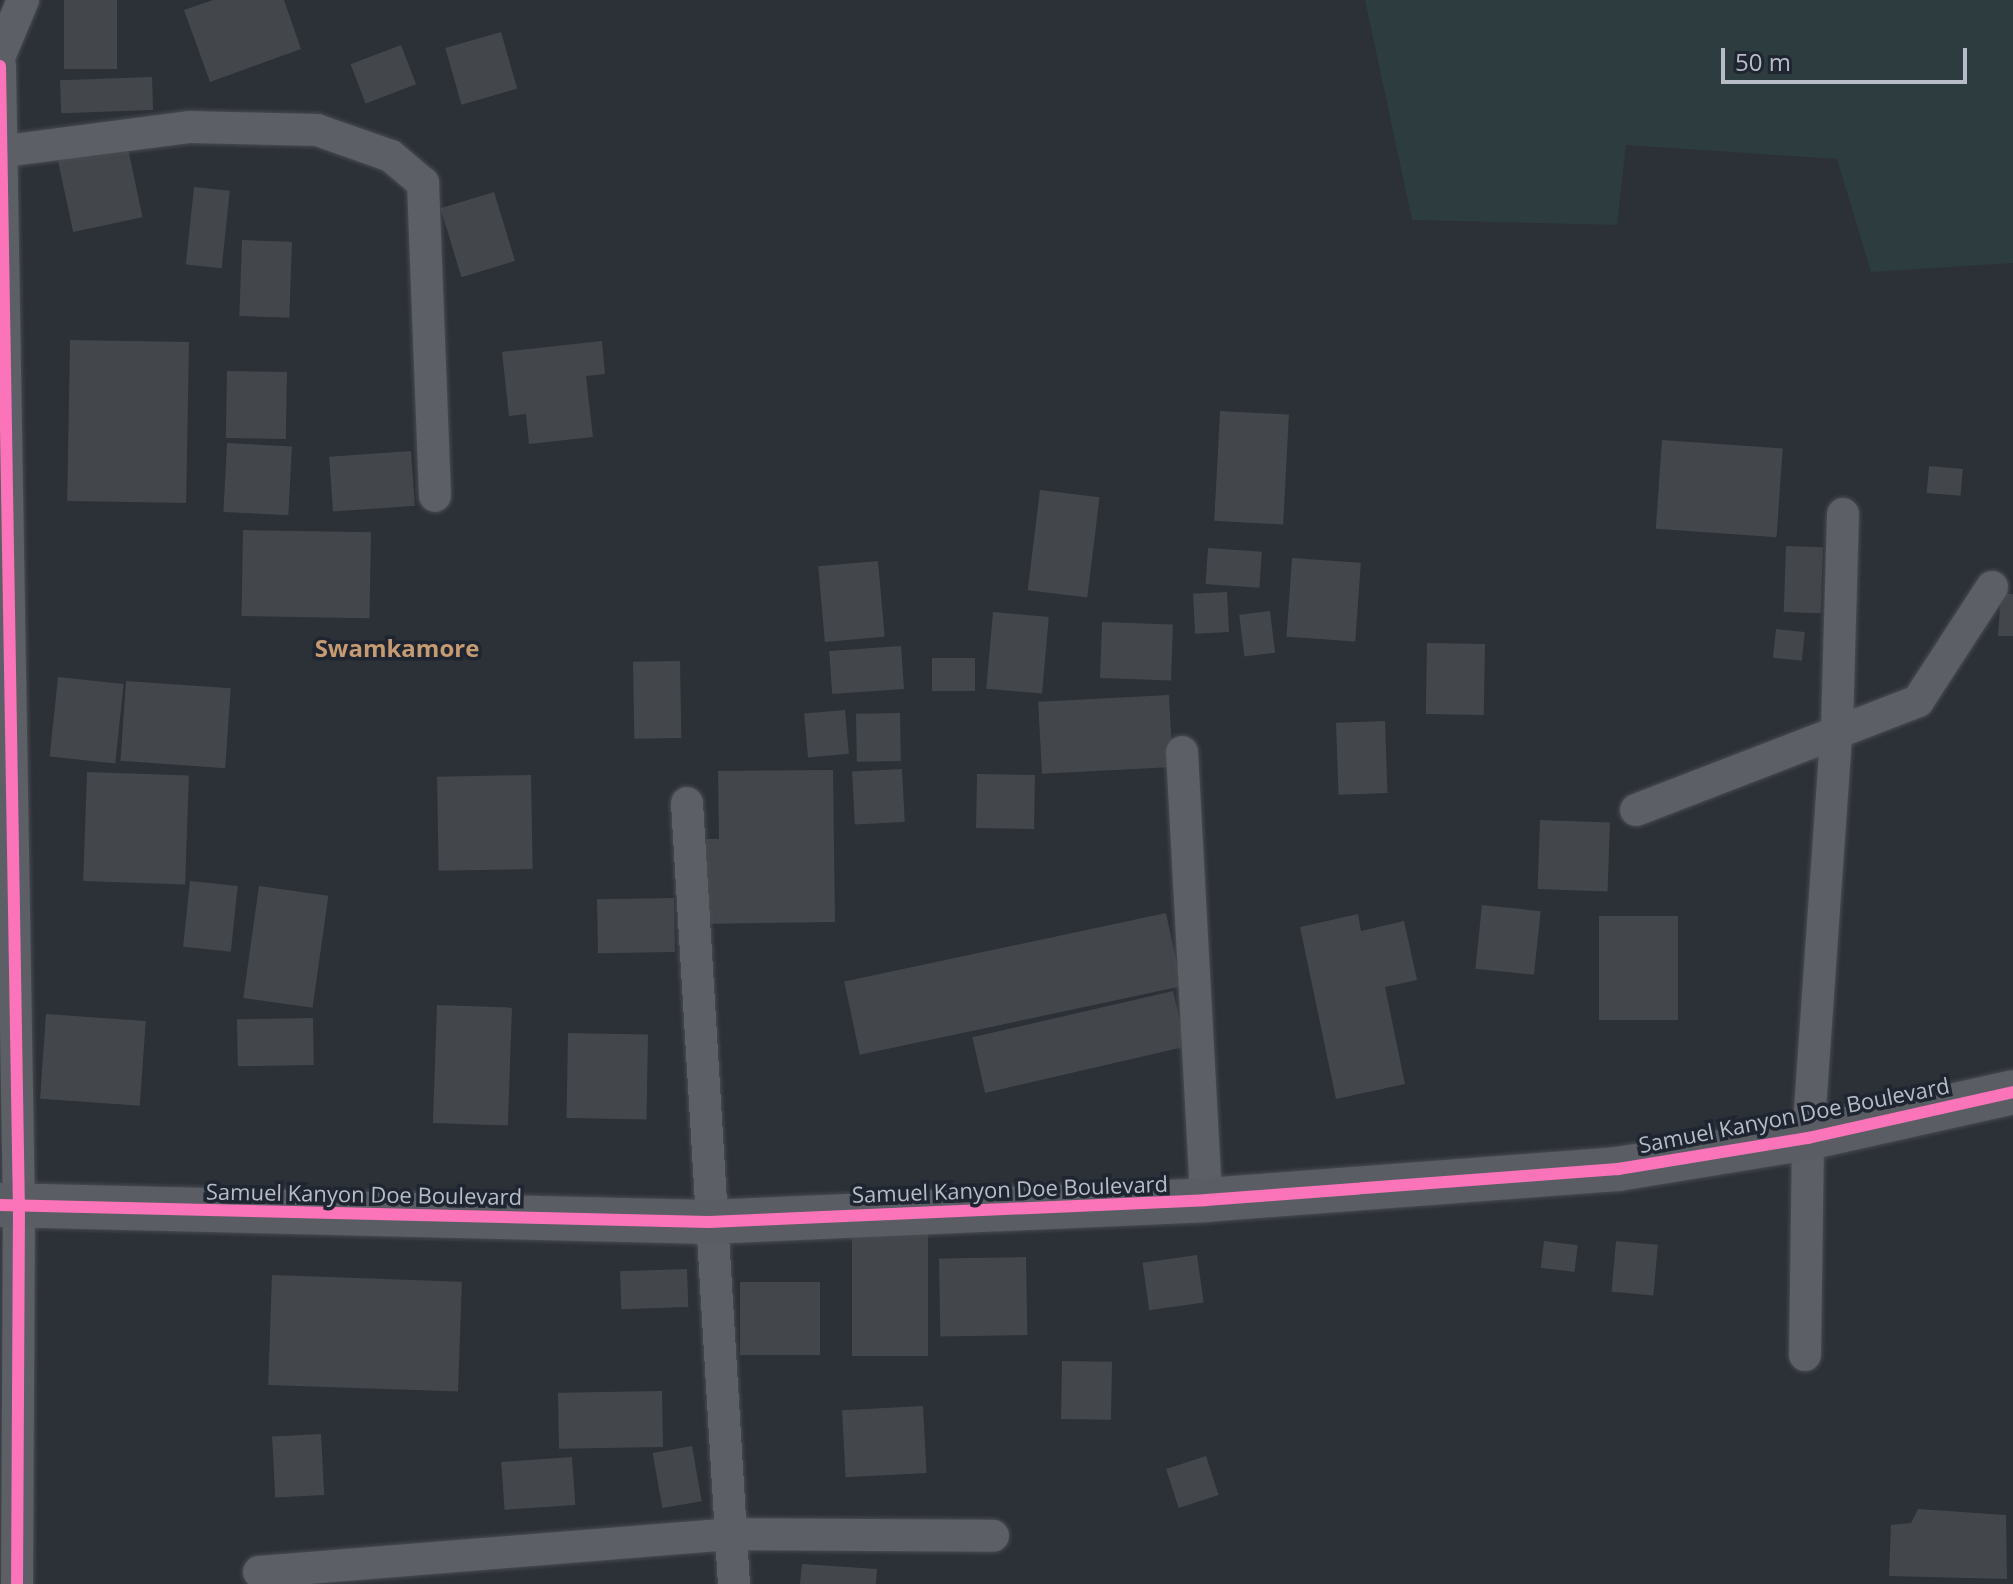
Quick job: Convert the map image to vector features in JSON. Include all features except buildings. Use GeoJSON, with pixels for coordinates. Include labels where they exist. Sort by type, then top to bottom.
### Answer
{"type":"FeatureCollection","features":[{"type":"Feature","properties":{"kind":"street"},"geometry":{"type":"LineString","coordinates":[[0,55],[23,0]]}},
{"type":"Feature","properties":{"kind":"street"},"geometry":{"type":"LineString","coordinates":[[0,66],[5,151],[9,1206],[17,1584]]}},
{"type":"Feature","properties":{"kind":"street"},"geometry":{"type":"LineString","coordinates":[[5,151],[190,127],[317,130],[391,156],[423,183],[435,496]]}},
{"type":"Feature","properties":{"kind":"street"},"geometry":{"type":"LineString","coordinates":[[1805,1355],[1808,1138],[1837,728],[1843,514]]}},
{"type":"Feature","properties":{"kind":"street"},"geometry":{"type":"LineString","coordinates":[[1636,810],[1837,728],[1918,701],[1992,587]]}},
{"type":"Feature","properties":{"kind":"street"},"geometry":{"type":"LineString","coordinates":[[1182,752],[1206,1200]]}},
{"type":"Feature","properties":{"kind":"street"},"geometry":{"type":"LineString","coordinates":[[687,803],[709,1222],[733,1534],[734,1584]]}},
{"type":"Feature","properties":{"kind":"street","name":"Samuel Kanyon Doe Boulevard"},"geometry":{"type":"LineString","coordinates":[[9,1206],[709,1222],[1206,1200],[1618,1169],[1808,1138],[2013,1092]]}},
{"type":"Feature","properties":{"kind":"street"},"geometry":{"type":"LineString","coordinates":[[259,1572],[733,1534],[993,1536]]}},
{"type":"Feature","properties":{"kind":"shaded area"},"geometry":{"type":"Polygon","coordinates":[[[1365,0],[2013,0],[2013,263],[1871,272],[1837,159],[1626,145],[1617,225],[1412,220],[1365,0]]]}},
{"type":"Feature","properties":{"kind":"cycle path"},"geometry":{"type":"LineString","coordinates":[[0,66],[19,1206],[17,1584]]}},
{"type":"Feature","properties":{"kind":"cycle path"},"geometry":{"type":"LineString","coordinates":[[0,1205],[709,1222],[1206,1200],[1618,1169],[1808,1138],[2013,1092]]}},
{"type":"Feature","properties":{"kind":"district","name":"Swamkamore"},"geometry":{"type":"Point","coordinates":[397,648]}}]}
